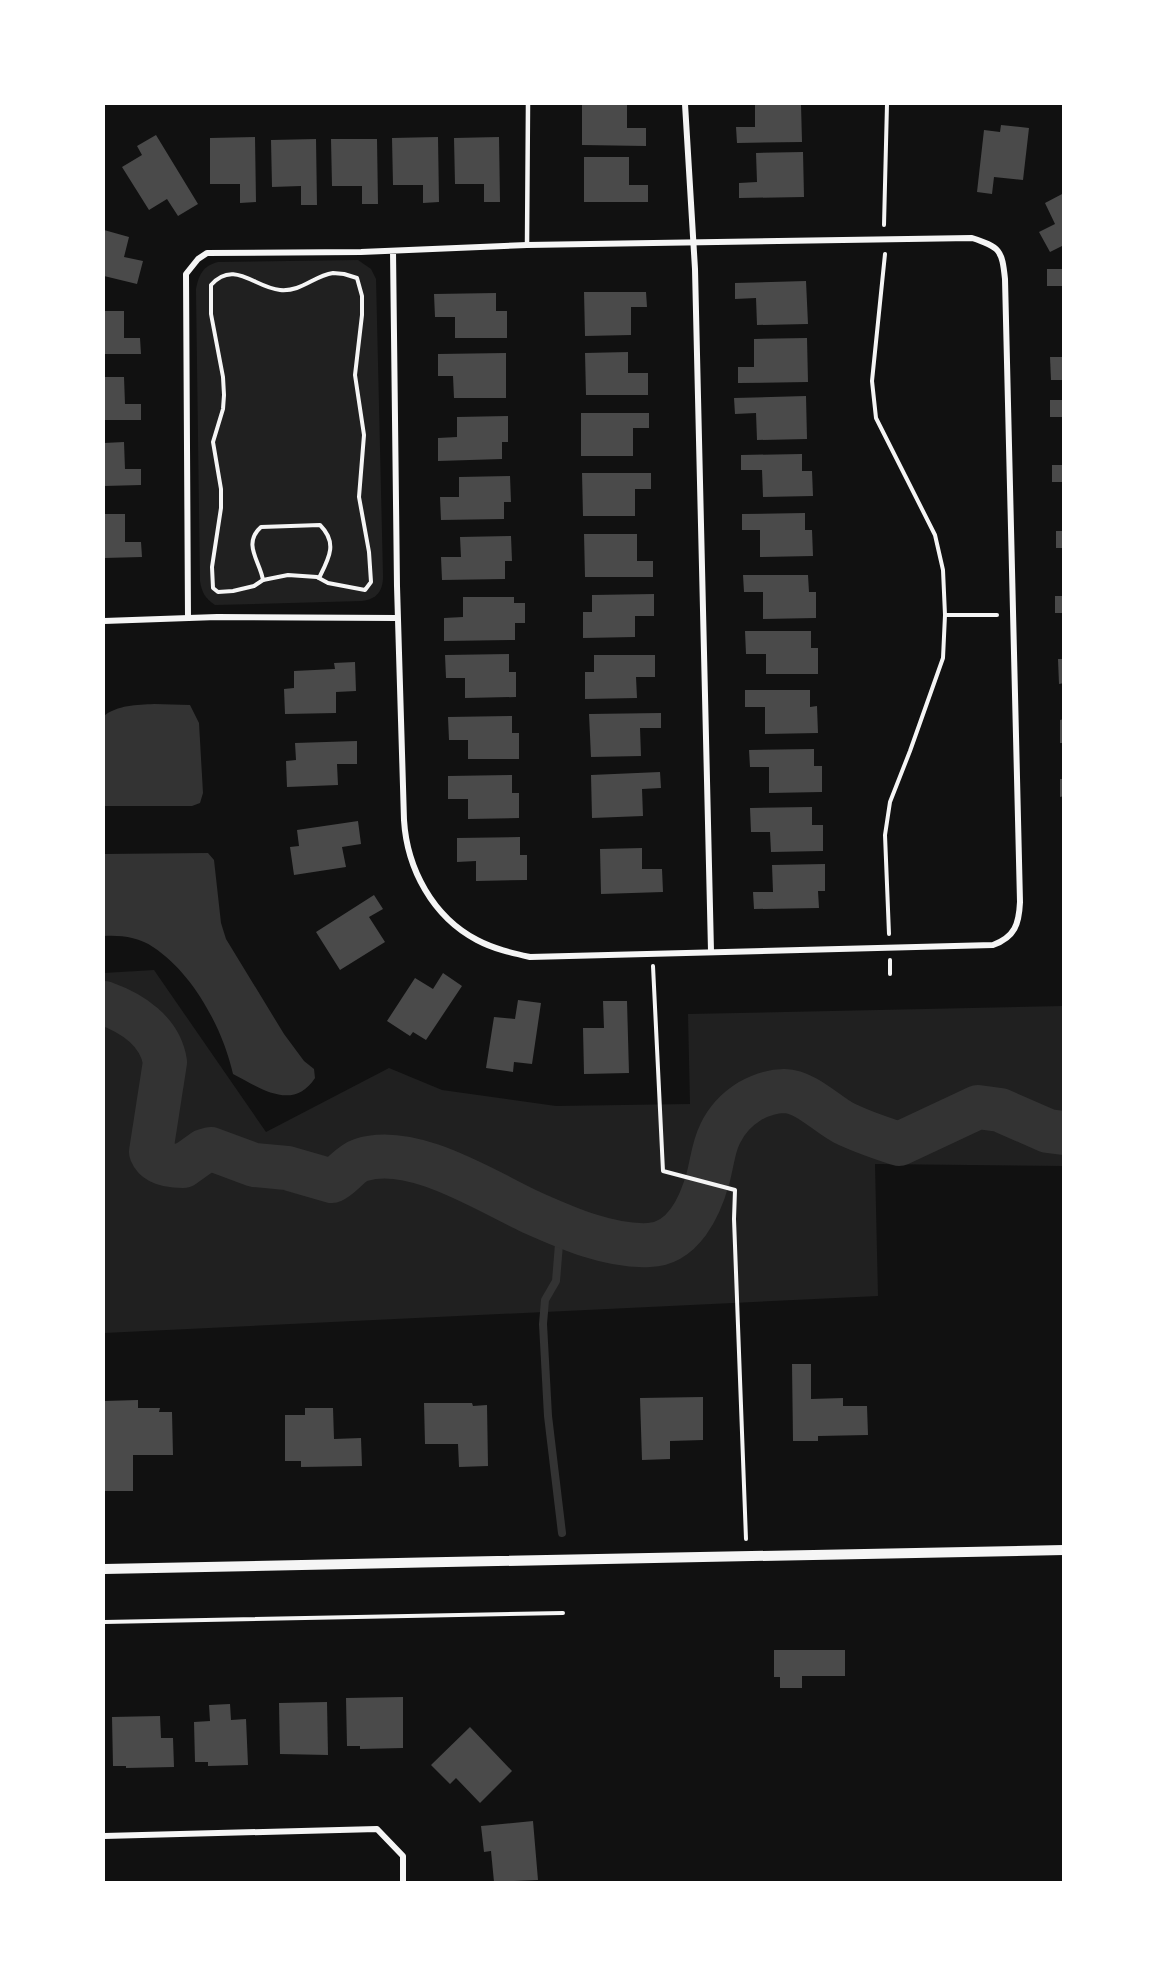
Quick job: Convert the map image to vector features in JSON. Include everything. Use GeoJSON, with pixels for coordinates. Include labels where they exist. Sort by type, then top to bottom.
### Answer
{"type":"FeatureCollection","features":[{"type":"Feature","properties":{"kind":"street"},"geometry":{"type":"LineString","coordinates":[[685,104],[693,243],[711,951]]}},
{"type":"Feature","properties":{"kind":"street"},"geometry":{"type":"LineString","coordinates":[[188,618],[186,274],[198,258],[214,253],[972,238],[991,244],[1003,259],[1005,279],[1020,902],[1017,926],[1010,935],[993,945],[530,957],[476,940],[459,929],[434,905],[416,872],[405,834],[397,618],[393,251]]}},
{"type":"Feature","properties":{"kind":"street"},"geometry":{"type":"LineString","coordinates":[[104,621],[188,618],[397,618]]}},
{"type":"Feature","properties":{"kind":"street"},"geometry":{"type":"LineString","coordinates":[[104,1569],[747,1554],[1064,1550]]}},
{"type":"Feature","properties":{"kind":"street"},"geometry":{"type":"LineString","coordinates":[[104,1836],[377,1829],[403,1856],[403,1882]]}},
{"type":"Feature","properties":{"kind":"lane"},"geometry":{"type":"LineString","coordinates":[[527,246],[528,104]]}},
{"type":"Feature","properties":{"kind":"path"},"geometry":{"type":"LineString","coordinates":[[887,104],[883,211],[885,265],[872,381],[876,418],[935,535],[943,570],[945,615],[943,658],[890,802],[885,836],[890,974]]}},
{"type":"Feature","properties":{"kind":"path"},"geometry":{"type":"LineString","coordinates":[[325,274],[344,274],[357,278],[361,286],[362,315],[355,375],[364,435],[359,497],[369,552],[371,582],[365,590],[328,583],[319,578],[288,575],[263,580],[254,586],[233,591],[218,592],[213,588],[212,567],[221,508],[221,489],[213,442],[223,410],[224,395],[210,298],[211,285],[217,278],[224,275],[240,275],[253,279],[265,287],[292,290],[306,286],[325,274]]}},
{"type":"Feature","properties":{"kind":"path"},"geometry":{"type":"LineString","coordinates":[[263,580],[252,548],[256,531],[261,527],[320,525],[327,532],[331,548],[319,578]]}},
{"type":"Feature","properties":{"kind":"path"},"geometry":{"type":"LineString","coordinates":[[945,615],[997,615]]}},
{"type":"Feature","properties":{"kind":"path"},"geometry":{"type":"LineString","coordinates":[[652,954],[663,1171],[735,1190],[734,1219],[747,1554]]}},
{"type":"Feature","properties":{"kind":"path"},"geometry":{"type":"LineString","coordinates":[[104,1622],[563,1613]]}},
{"type":"Feature","properties":{"kind":"shaded area"},"geometry":{"type":"Polygon","coordinates":[[[358,260],[371,269],[376,279],[382,586],[375,596],[362,601],[215,605],[204,595],[200,581],[196,289],[202,271],[218,262],[358,260]]]}},
{"type":"Feature","properties":{"kind":"shaded area"},"geometry":{"type":"Polygon","coordinates":[[[154,704],[190,705],[199,723],[203,793],[200,803],[192,806],[104,806],[104,716],[121,708],[154,704]]]}},
{"type":"Feature","properties":{"kind":"shaded area"},"geometry":{"type":"Polygon","coordinates":[[[208,853],[214,860],[221,923],[226,939],[284,1034],[304,1061],[314,1069],[315,1078],[297,1094],[276,1094],[233,1074],[214,1021],[181,971],[168,958],[142,941],[129,937],[104,936],[104,854],[208,853]]]}},
{"type":"Feature","properties":{"kind":"shaded area"},"geometry":{"type":"Polygon","coordinates":[[[154,970],[266,1132],[389,1068],[442,1090],[556,1106],[690,1104],[688,1014],[1063,1006],[1063,1166],[875,1164],[878,1296],[104,1333],[104,973],[154,970]]]}},
{"type":"Feature","properties":{"kind":"building"},"geometry":{"type":"Polygon","coordinates":[[[582,104],[627,104],[627,128],[646,128],[646,146],[582,145],[582,104]]]}},
{"type":"Feature","properties":{"kind":"building"},"geometry":{"type":"Polygon","coordinates":[[[755,104],[801,104],[802,142],[737,143],[736,127],[755,127],[755,104]]]}},
{"type":"Feature","properties":{"kind":"building"},"geometry":{"type":"Polygon","coordinates":[[[1001,125],[1029,128],[1023,180],[994,177],[992,194],[977,192],[984,130],[1000,132],[1001,125]]]}},
{"type":"Feature","properties":{"kind":"building"},"geometry":{"type":"Polygon","coordinates":[[[156,135],[198,204],[178,216],[167,199],[149,210],[122,167],[142,155],[137,146],[156,135]]]}},
{"type":"Feature","properties":{"kind":"building"},"geometry":{"type":"Polygon","coordinates":[[[255,137],[256,202],[240,203],[240,184],[210,184],[210,138],[255,137]]]}},
{"type":"Feature","properties":{"kind":"building"},"geometry":{"type":"Polygon","coordinates":[[[438,137],[439,202],[423,203],[423,185],[393,185],[392,138],[438,137]]]}},
{"type":"Feature","properties":{"kind":"building"},"geometry":{"type":"Polygon","coordinates":[[[499,137],[500,202],[484,202],[484,184],[455,184],[454,138],[499,137]]]}},
{"type":"Feature","properties":{"kind":"building"},"geometry":{"type":"Polygon","coordinates":[[[316,139],[317,205],[301,205],[301,186],[272,187],[271,140],[316,139]]]}},
{"type":"Feature","properties":{"kind":"building"},"geometry":{"type":"Polygon","coordinates":[[[331,139],[377,139],[378,204],[362,204],[362,186],[332,186],[331,139]]]}},
{"type":"Feature","properties":{"kind":"building"},"geometry":{"type":"Polygon","coordinates":[[[803,152],[804,197],[739,198],[739,183],[757,182],[756,153],[803,152]]]}},
{"type":"Feature","properties":{"kind":"building"},"geometry":{"type":"Polygon","coordinates":[[[584,157],[629,157],[629,185],[648,185],[648,202],[584,202],[584,157]]]}},
{"type":"Feature","properties":{"kind":"building"},"geometry":{"type":"Polygon","coordinates":[[[1064,193],[1064,245],[1050,252],[1039,232],[1055,224],[1045,203],[1064,193]]]}},
{"type":"Feature","properties":{"kind":"building"},"geometry":{"type":"Polygon","coordinates":[[[104,230],[129,237],[124,257],[143,261],[137,284],[104,276],[104,230]]]}},
{"type":"Feature","properties":{"kind":"building"},"geometry":{"type":"Polygon","coordinates":[[[1047,269],[1064,269],[1064,286],[1047,286],[1047,269]]]}},
{"type":"Feature","properties":{"kind":"building"},"geometry":{"type":"Polygon","coordinates":[[[806,281],[808,324],[757,325],[756,298],[735,299],[735,283],[806,281]]]}},
{"type":"Feature","properties":{"kind":"building"},"geometry":{"type":"Polygon","coordinates":[[[584,292],[646,292],[647,307],[631,307],[631,335],[585,336],[584,292]]]}},
{"type":"Feature","properties":{"kind":"building"},"geometry":{"type":"Polygon","coordinates":[[[496,293],[496,311],[507,311],[507,338],[455,338],[455,317],[435,317],[434,294],[496,293]]]}},
{"type":"Feature","properties":{"kind":"building"},"geometry":{"type":"Polygon","coordinates":[[[104,311],[124,311],[124,338],[140,338],[141,354],[104,354],[104,311]]]}},
{"type":"Feature","properties":{"kind":"building"},"geometry":{"type":"Polygon","coordinates":[[[807,338],[808,382],[738,383],[738,367],[754,367],[754,339],[807,338]]]}},
{"type":"Feature","properties":{"kind":"building"},"geometry":{"type":"Polygon","coordinates":[[[628,352],[628,373],[648,373],[648,395],[586,395],[585,353],[628,352]]]}},
{"type":"Feature","properties":{"kind":"building"},"geometry":{"type":"Polygon","coordinates":[[[506,353],[506,398],[454,398],[453,376],[438,376],[438,354],[506,353]]]}},
{"type":"Feature","properties":{"kind":"building"},"geometry":{"type":"Polygon","coordinates":[[[1050,357],[1064,357],[1064,380],[1051,380],[1050,357]]]}},
{"type":"Feature","properties":{"kind":"building"},"geometry":{"type":"Polygon","coordinates":[[[104,377],[124,377],[125,404],[141,404],[141,420],[104,420],[104,377]]]}},
{"type":"Feature","properties":{"kind":"building"},"geometry":{"type":"Polygon","coordinates":[[[806,396],[807,439],[757,440],[756,413],[735,414],[734,398],[806,396]]]}},
{"type":"Feature","properties":{"kind":"building"},"geometry":{"type":"Polygon","coordinates":[[[1050,400],[1064,400],[1064,417],[1050,417],[1050,400]]]}},
{"type":"Feature","properties":{"kind":"building"},"geometry":{"type":"Polygon","coordinates":[[[581,413],[649,413],[649,428],[633,428],[633,456],[581,456],[581,413]]]}},
{"type":"Feature","properties":{"kind":"building"},"geometry":{"type":"Polygon","coordinates":[[[508,416],[508,442],[502,442],[502,459],[438,461],[438,438],[457,437],[457,417],[508,416]]]}},
{"type":"Feature","properties":{"kind":"building"},"geometry":{"type":"Polygon","coordinates":[[[124,442],[125,469],[141,469],[141,485],[104,486],[104,443],[124,442]]]}},
{"type":"Feature","properties":{"kind":"building"},"geometry":{"type":"Polygon","coordinates":[[[802,454],[802,471],[812,471],[813,496],[763,497],[762,470],[741,470],[741,455],[802,454]]]}},
{"type":"Feature","properties":{"kind":"building"},"geometry":{"type":"Polygon","coordinates":[[[1052,465],[1064,465],[1064,482],[1052,482],[1052,465]]]}},
{"type":"Feature","properties":{"kind":"building"},"geometry":{"type":"Polygon","coordinates":[[[582,473],[651,473],[651,489],[635,489],[635,516],[583,516],[582,473]]]}},
{"type":"Feature","properties":{"kind":"building"},"geometry":{"type":"Polygon","coordinates":[[[510,476],[511,502],[504,502],[504,519],[441,520],[440,497],[459,497],[459,477],[510,476]]]}},
{"type":"Feature","properties":{"kind":"building"},"geometry":{"type":"Polygon","coordinates":[[[805,513],[805,530],[812,530],[813,556],[760,557],[760,530],[742,530],[742,514],[805,513]]]}},
{"type":"Feature","properties":{"kind":"building"},"geometry":{"type":"Polygon","coordinates":[[[104,514],[125,514],[125,542],[141,542],[142,557],[104,558],[104,514]]]}},
{"type":"Feature","properties":{"kind":"building"},"geometry":{"type":"Polygon","coordinates":[[[1056,531],[1064,531],[1064,548],[1056,548],[1056,531]]]}},
{"type":"Feature","properties":{"kind":"building"},"geometry":{"type":"Polygon","coordinates":[[[584,534],[637,534],[637,561],[653,561],[653,577],[585,577],[584,534]]]}},
{"type":"Feature","properties":{"kind":"building"},"geometry":{"type":"Polygon","coordinates":[[[511,536],[512,561],[505,561],[505,579],[442,580],[441,557],[461,557],[460,537],[511,536]]]}},
{"type":"Feature","properties":{"kind":"building"},"geometry":{"type":"Polygon","coordinates":[[[743,575],[808,575],[809,592],[816,592],[816,618],[763,619],[763,592],[744,592],[743,575]]]}},
{"type":"Feature","properties":{"kind":"building"},"geometry":{"type":"Polygon","coordinates":[[[654,594],[654,616],[635,616],[635,637],[583,638],[583,612],[592,612],[592,595],[654,594]]]}},
{"type":"Feature","properties":{"kind":"building"},"geometry":{"type":"Polygon","coordinates":[[[1055,596],[1064,596],[1064,613],[1055,613],[1055,596]]]}},
{"type":"Feature","properties":{"kind":"building"},"geometry":{"type":"Polygon","coordinates":[[[463,597],[514,597],[514,603],[525,603],[525,623],[515,623],[515,640],[444,641],[444,618],[463,617],[463,597]]]}},
{"type":"Feature","properties":{"kind":"building"},"geometry":{"type":"Polygon","coordinates":[[[745,631],[811,631],[811,648],[818,648],[818,674],[766,674],[766,654],[746,654],[745,631]]]}},
{"type":"Feature","properties":{"kind":"building"},"geometry":{"type":"Polygon","coordinates":[[[509,654],[509,672],[516,672],[516,697],[465,698],[465,678],[446,678],[445,655],[509,654]]]}},
{"type":"Feature","properties":{"kind":"building"},"geometry":{"type":"Polygon","coordinates":[[[594,655],[655,655],[655,677],[636,677],[637,698],[585,699],[585,672],[594,672],[594,655]]]}},
{"type":"Feature","properties":{"kind":"building"},"geometry":{"type":"Polygon","coordinates":[[[1058,659],[1064,659],[1064,683],[1059,684],[1058,659]]]}},
{"type":"Feature","properties":{"kind":"building"},"geometry":{"type":"Polygon","coordinates":[[[355,662],[356,691],[336,692],[336,713],[285,714],[284,689],[294,688],[294,671],[335,669],[334,663],[355,662]]]}},
{"type":"Feature","properties":{"kind":"building"},"geometry":{"type":"Polygon","coordinates":[[[745,690],[810,690],[810,707],[817,706],[818,733],[765,734],[765,707],[745,707],[745,690]]]}},
{"type":"Feature","properties":{"kind":"building"},"geometry":{"type":"Polygon","coordinates":[[[661,713],[661,728],[640,728],[641,756],[591,757],[589,714],[661,713]]]}},
{"type":"Feature","properties":{"kind":"building"},"geometry":{"type":"Polygon","coordinates":[[[512,716],[512,733],[519,733],[519,759],[468,759],[468,740],[449,740],[448,717],[512,716]]]}},
{"type":"Feature","properties":{"kind":"building"},"geometry":{"type":"Polygon","coordinates":[[[1064,719],[1064,743],[1060,743],[1060,720],[1064,719]]]}},
{"type":"Feature","properties":{"kind":"building"},"geometry":{"type":"Polygon","coordinates":[[[357,741],[357,764],[337,764],[338,785],[287,787],[286,761],[296,760],[295,743],[357,741]]]}},
{"type":"Feature","properties":{"kind":"building"},"geometry":{"type":"Polygon","coordinates":[[[814,749],[814,766],[822,766],[822,792],[769,793],[769,767],[750,767],[749,750],[814,749]]]}},
{"type":"Feature","properties":{"kind":"building"},"geometry":{"type":"Polygon","coordinates":[[[660,772],[661,788],[642,789],[643,816],[592,818],[591,775],[660,772]]]}},
{"type":"Feature","properties":{"kind":"building"},"geometry":{"type":"Polygon","coordinates":[[[512,775],[512,793],[519,793],[519,818],[468,819],[468,799],[448,799],[448,776],[512,775]]]}},
{"type":"Feature","properties":{"kind":"building"},"geometry":{"type":"Polygon","coordinates":[[[1060,779],[1064,779],[1064,796],[1060,797],[1060,779]]]}},
{"type":"Feature","properties":{"kind":"building"},"geometry":{"type":"Polygon","coordinates":[[[812,807],[812,825],[823,825],[823,851],[771,852],[770,832],[751,832],[750,808],[812,807]]]}},
{"type":"Feature","properties":{"kind":"building"},"geometry":{"type":"Polygon","coordinates":[[[358,821],[361,844],[342,847],[346,867],[294,875],[290,847],[299,846],[297,830],[358,821]]]}},
{"type":"Feature","properties":{"kind":"building"},"geometry":{"type":"Polygon","coordinates":[[[520,837],[520,855],[527,855],[527,880],[476,881],[476,861],[457,862],[457,838],[520,837]]]}},
{"type":"Feature","properties":{"kind":"building"},"geometry":{"type":"Polygon","coordinates":[[[642,848],[642,869],[662,869],[663,892],[601,894],[600,849],[642,848]]]}},
{"type":"Feature","properties":{"kind":"building"},"geometry":{"type":"Polygon","coordinates":[[[825,864],[825,891],[818,891],[819,908],[754,909],[753,892],[773,892],[772,865],[825,864]]]}},
{"type":"Feature","properties":{"kind":"building"},"geometry":{"type":"Polygon","coordinates":[[[374,895],[383,909],[369,917],[385,942],[340,970],[316,932],[374,895]]]}},
{"type":"Feature","properties":{"kind":"building"},"geometry":{"type":"Polygon","coordinates":[[[443,973],[462,986],[426,1040],[413,1032],[410,1036],[387,1021],[415,978],[433,989],[443,973]]]}},
{"type":"Feature","properties":{"kind":"building"},"geometry":{"type":"Polygon","coordinates":[[[518,1000],[541,1003],[532,1064],[514,1062],[513,1072],[486,1068],[494,1017],[515,1019],[518,1000]]]}},
{"type":"Feature","properties":{"kind":"building"},"geometry":{"type":"Polygon","coordinates":[[[603,1001],[627,1001],[629,1073],[584,1074],[583,1028],[604,1028],[603,1001]]]}},
{"type":"Feature","properties":{"kind":"building"},"geometry":{"type":"Polygon","coordinates":[[[792,1364],[811,1364],[811,1399],[843,1398],[843,1406],[867,1406],[868,1435],[818,1436],[818,1441],[793,1441],[792,1364]]]}},
{"type":"Feature","properties":{"kind":"building"},"geometry":{"type":"Polygon","coordinates":[[[703,1397],[703,1440],[670,1441],[670,1459],[642,1460],[640,1398],[703,1397]]]}},
{"type":"Feature","properties":{"kind":"building"},"geometry":{"type":"Polygon","coordinates":[[[138,1400],[138,1408],[160,1408],[159,1412],[172,1412],[173,1455],[133,1455],[133,1491],[104,1491],[104,1401],[138,1400]]]}},
{"type":"Feature","properties":{"kind":"building"},"geometry":{"type":"Polygon","coordinates":[[[424,1403],[487,1405],[488,1466],[459,1467],[458,1444],[425,1444],[424,1403]]]}},
{"type":"Feature","properties":{"kind":"building"},"geometry":{"type":"Polygon","coordinates":[[[305,1408],[333,1408],[334,1439],[361,1438],[362,1466],[301,1467],[301,1461],[285,1461],[285,1415],[305,1415],[305,1408]]]}},
{"type":"Feature","properties":{"kind":"building"},"geometry":{"type":"Polygon","coordinates":[[[774,1650],[845,1650],[845,1676],[802,1676],[802,1688],[780,1688],[780,1677],[774,1677],[774,1650]]]}},
{"type":"Feature","properties":{"kind":"building"},"geometry":{"type":"Polygon","coordinates":[[[403,1697],[403,1748],[360,1749],[360,1746],[347,1746],[346,1698],[403,1697]]]}},
{"type":"Feature","properties":{"kind":"building"},"geometry":{"type":"Polygon","coordinates":[[[327,1702],[328,1755],[280,1754],[279,1703],[327,1702]]]}},
{"type":"Feature","properties":{"kind":"building"},"geometry":{"type":"Polygon","coordinates":[[[230,1704],[231,1720],[246,1719],[248,1765],[208,1766],[208,1762],[195,1762],[194,1722],[210,1721],[209,1705],[230,1704]]]}},
{"type":"Feature","properties":{"kind":"building"},"geometry":{"type":"Polygon","coordinates":[[[160,1716],[161,1738],[173,1738],[174,1767],[113,1766],[112,1717],[160,1716]]]}},
{"type":"Feature","properties":{"kind":"building"},"geometry":{"type":"Polygon","coordinates":[[[470,1727],[512,1771],[480,1803],[456,1778],[450,1784],[431,1765],[470,1727]]]}},
{"type":"Feature","properties":{"kind":"building"},"geometry":{"type":"Polygon","coordinates":[[[533,1821],[538,1880],[494,1882],[491,1851],[484,1852],[481,1826],[533,1821]]]}},
{"type":"Feature","properties":{"kind":"waterway"},"geometry":{"type":"LineString","coordinates":[[104,1003],[125,1012],[143,1025],[151,1032],[162,1051],[165,1062],[151,1152],[160,1162],[183,1166],[204,1151],[211,1149],[254,1165],[287,1168],[332,1181],[361,1160],[381,1156],[403,1158],[448,1172],[574,1230],[619,1243],[634,1245],[661,1243],[680,1231],[695,1212],[700,1201],[716,1145],[725,1124],[745,1104],[771,1093],[784,1091],[800,1095],[844,1123],[899,1144],[978,1107],[1000,1110],[1048,1131],[1064,1133]]}},
{"type":"Feature","properties":{"kind":"waterway"},"geometry":{"type":"LineString","coordinates":[[562,1533],[548,1416],[543,1324],[545,1300],[556,1281],[563,1225]]}}]}
